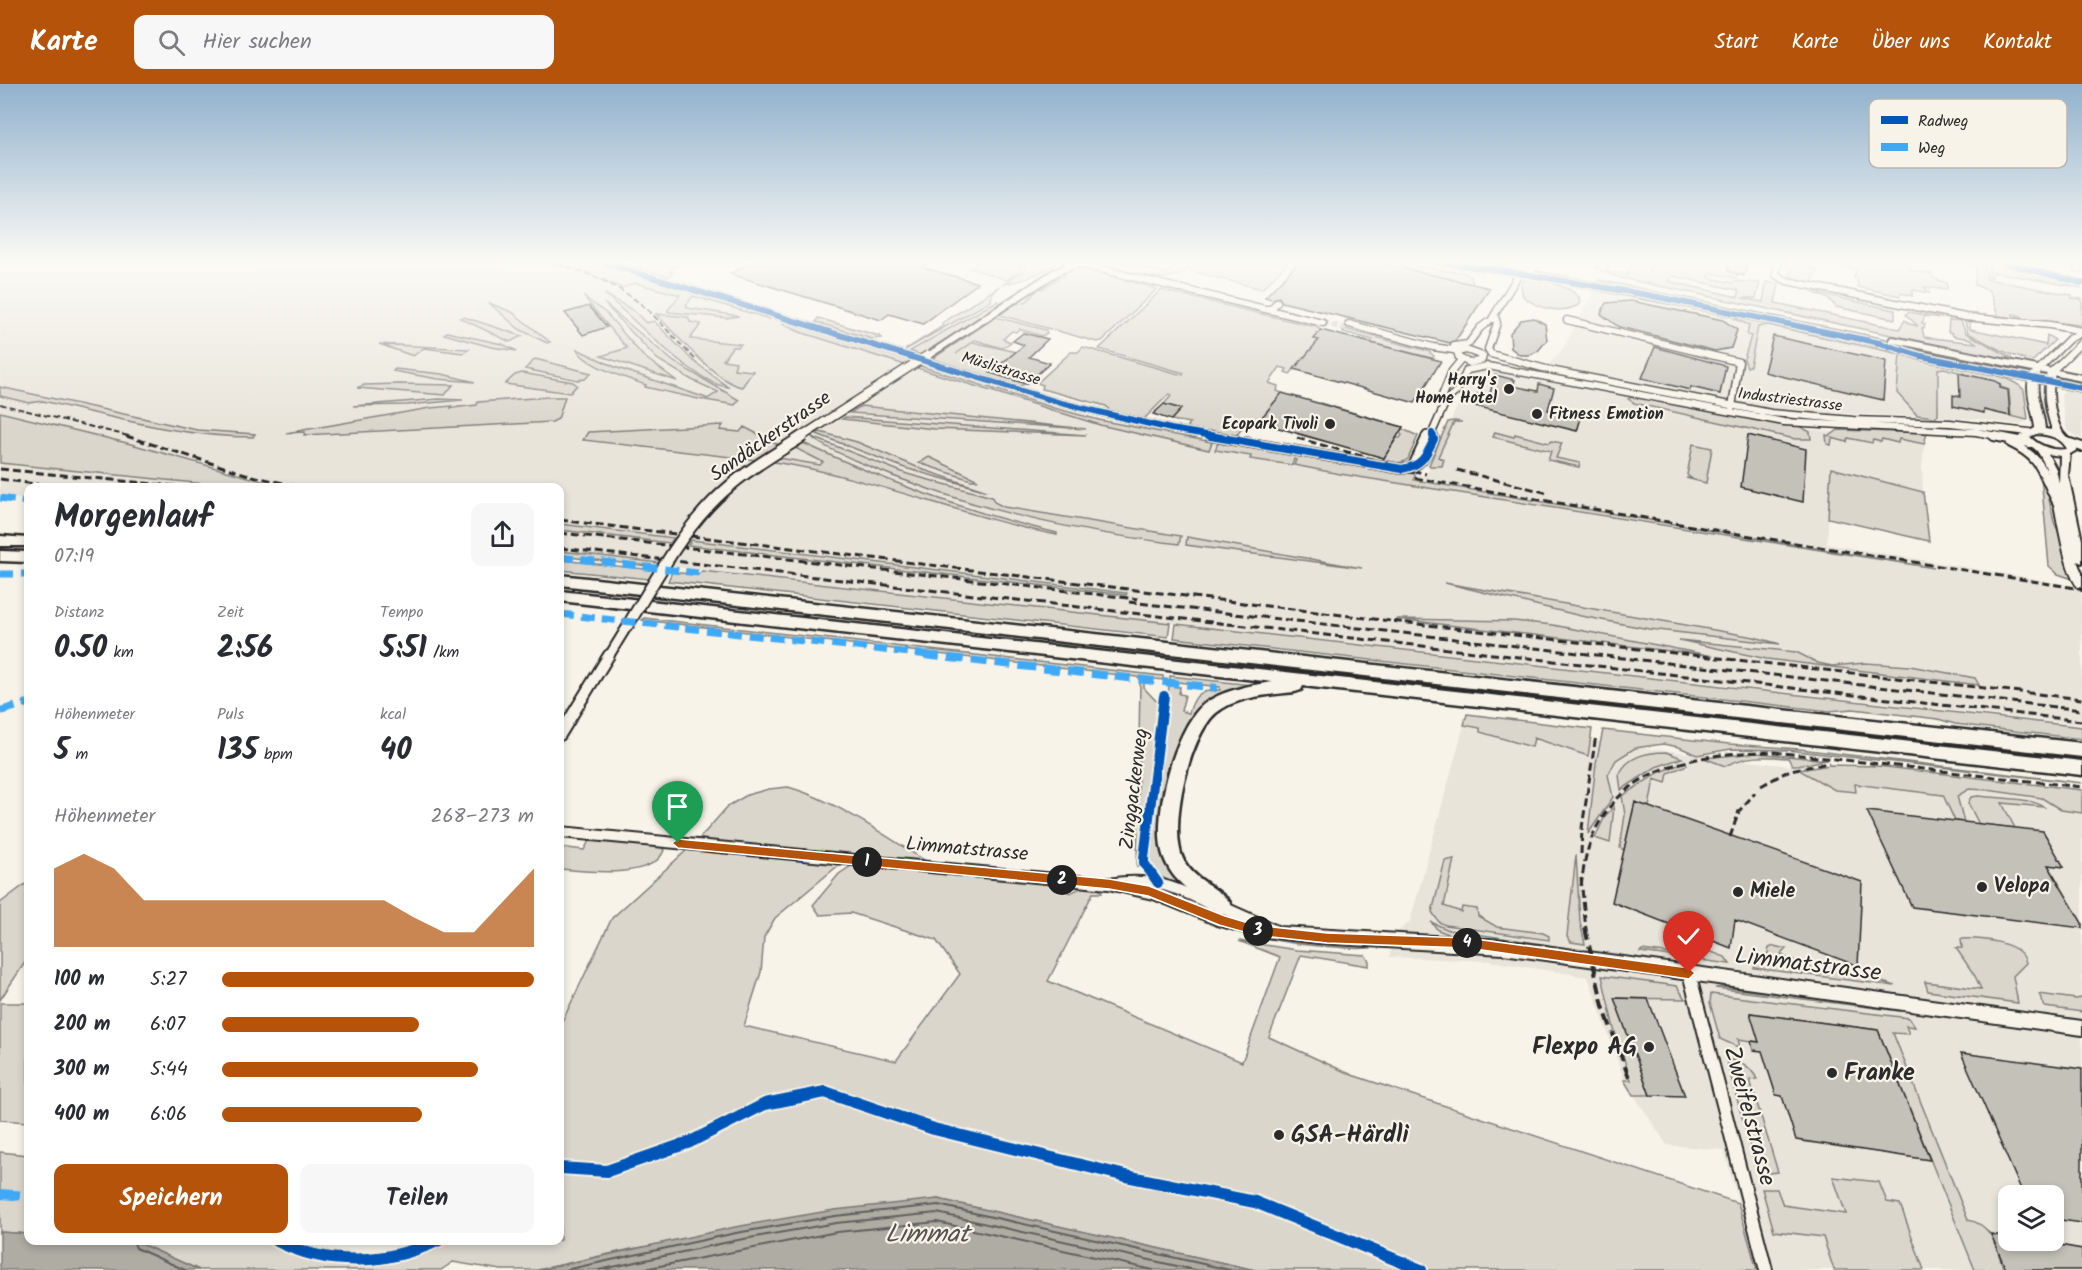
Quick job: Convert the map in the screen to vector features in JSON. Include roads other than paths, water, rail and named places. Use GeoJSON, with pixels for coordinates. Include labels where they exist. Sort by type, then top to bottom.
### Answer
{"type":"FeatureCollection","features":[{"type":"Feature","properties":{"kind":"highway"},"geometry":{"type":"LineString","coordinates":[[0,541],[24,542]]}},
{"type":"Feature","properties":{"kind":"highway"},"geometry":{"type":"LineString","coordinates":[[0,556],[24,557]]}},
{"type":"Feature","properties":{"kind":"highway"},"geometry":{"type":"LineString","coordinates":[[564,580],[2082,750]]}},
{"type":"Feature","properties":{"kind":"highway"},"geometry":{"type":"LineString","coordinates":[[564,596],[2082,768]]}},
{"type":"Feature","properties":{"kind":"highway"},"geometry":{"type":"LineString","coordinates":[[1222,907],[1187,880],[1174,860],[1169,846],[1170,809],[1182,755],[1191,732],[1205,713],[1238,695],[1263,689],[1328,683]]}},
{"type":"Feature","properties":{"kind":"main road","name":"Sandäckerstrasse"},"geometry":{"type":"LineString","coordinates":[[628,625],[690,527],[723,491],[750,470],[988,316]]}},
{"type":"Feature","properties":{"kind":"main road"},"geometry":{"type":"LineString","coordinates":[[1752,316],[1881,343],[1921,356],[2050,377],[2082,388]]}},
{"type":"Feature","properties":{"kind":"main road"},"geometry":{"type":"LineString","coordinates":[[2058,364],[2082,378]]}},
{"type":"Feature","properties":{"kind":"main road"},"geometry":{"type":"LineString","coordinates":[[2035,374],[2040,422],[2035,431],[2025,436],[2030,443],[2040,448],[2068,449]]}},
{"type":"Feature","properties":{"kind":"main road"},"geometry":{"type":"LineString","coordinates":[[2050,377],[2082,378]]}},
{"type":"Feature","properties":{"kind":"main road"},"geometry":{"type":"LineString","coordinates":[[2050,377],[2054,421],[2059,436],[2068,449]]}},
{"type":"Feature","properties":{"kind":"main road"},"geometry":{"type":"LineString","coordinates":[[2035,431],[2059,436]]}},
{"type":"Feature","properties":{"kind":"main road"},"geometry":{"type":"LineString","coordinates":[[2040,448],[2051,469],[2071,559],[2082,580]]}},
{"type":"Feature","properties":{"kind":"main road"},"geometry":{"type":"LineString","coordinates":[[2068,449],[2062,459],[2064,480],[2082,560]]}},
{"type":"Feature","properties":{"kind":"main road","name":"Limmatstrasse"},"geometry":{"type":"LineString","coordinates":[[1109,884],[1149,891],[1239,926],[1277,932],[1327,938],[1468,943],[2011,1016],[2082,1028]]}},
{"type":"Feature","properties":{"kind":"main road"},"geometry":{"type":"LineString","coordinates":[[1222,907],[1277,932]]}},
{"type":"Feature","properties":{"kind":"street","name":"Müslistrasse"},"geometry":{"type":"LineString","coordinates":[[779,316],[1061,403],[1171,429],[1402,469],[1423,463],[1434,439],[1432,433],[1443,403]]}},
{"type":"Feature","properties":{"kind":"street"},"geometry":{"type":"LineString","coordinates":[[1304,316],[1326,321],[1312,316]]}},
{"type":"Feature","properties":{"kind":"street"},"geometry":{"type":"LineString","coordinates":[[1962,316],[2018,322],[2081,333]]}},
{"type":"Feature","properties":{"kind":"street"},"geometry":{"type":"LineString","coordinates":[[1470,363],[1459,353],[1348,326],[1407,339],[1459,353],[1470,350],[1492,319]]}},
{"type":"Feature","properties":{"kind":"street"},"geometry":{"type":"LineString","coordinates":[[1443,403],[1441,398],[1459,353],[1480,328],[1492,319]]}},
{"type":"Feature","properties":{"kind":"street"},"geometry":{"type":"LineString","coordinates":[[1482,358],[1492,319]]}},
{"type":"Feature","properties":{"kind":"street"},"geometry":{"type":"LineString","coordinates":[[1443,403],[1457,392],[1467,370],[1482,358],[1497,322],[1492,319]]}},
{"type":"Feature","properties":{"kind":"street"},"geometry":{"type":"LineString","coordinates":[[1567,321],[1739,362],[1732,407]]}},
{"type":"Feature","properties":{"kind":"street"},"geometry":{"type":"LineString","coordinates":[[2035,374],[2081,333]]}},
{"type":"Feature","properties":{"kind":"street"},"geometry":{"type":"LineString","coordinates":[[2050,377],[2058,364],[2082,342]]}},
{"type":"Feature","properties":{"kind":"street"},"geometry":{"type":"LineString","coordinates":[[1470,350],[1482,358]]}},
{"type":"Feature","properties":{"kind":"street"},"geometry":{"type":"LineString","coordinates":[[1443,403],[1451,393],[1458,372],[1482,358]]}},
{"type":"Feature","properties":{"kind":"street","name":"Industriestrasse"},"geometry":{"type":"LineString","coordinates":[[1482,358],[1497,367],[1549,373],[1732,407],[1806,417],[1939,422],[2035,431]]}},
{"type":"Feature","properties":{"kind":"street","name":"Industriestrasse"},"geometry":{"type":"LineString","coordinates":[[1482,358],[1727,412],[1784,422],[1850,427],[1953,430],[2006,436],[2030,443]]}},
{"type":"Feature","properties":{"kind":"street","name":"Industriestrasse"},"geometry":{"type":"LineString","coordinates":[[1953,430],[2006,441],[2034,454],[2044,467],[2050,490],[2059,504]]}},
{"type":"Feature","properties":{"kind":"street"},"geometry":{"type":"LineString","coordinates":[[2068,449],[2082,447]]}},
{"type":"Feature","properties":{"kind":"street"},"geometry":{"type":"LineString","coordinates":[[2068,449],[2082,453]]}},
{"type":"Feature","properties":{"kind":"street","name":"Sandäckerstrasse"},"geometry":{"type":"LineString","coordinates":[[564,729],[628,625]]}},
{"type":"Feature","properties":{"kind":"street","name":"Limmatstrasse"},"geometry":{"type":"LineString","coordinates":[[564,832],[1109,884],[1141,880],[1182,890],[1213,906],[1222,907]]}},
{"type":"Feature","properties":{"kind":"street","name":"Zweifelstrasse"},"geometry":{"type":"LineString","coordinates":[[1689,973],[1766,1270]]}},
{"type":"Feature","properties":{"kind":"water","name":"Limmat"},"geometry":{"type":"Polygon","coordinates":[[[938,1199],[1255,1270],[538,1270],[735,1227],[834,1210],[938,1199]]]}},
{"type":"Feature","properties":{"kind":"water"},"geometry":{"type":"Polygon","coordinates":[[[0,1232],[24,1234],[24,1245],[143,1245],[199,1270],[0,1270],[0,1232]]]}},
{"type":"Feature","properties":{"kind":"tunnel"},"geometry":{"type":"LineString","coordinates":[[1323,323],[1346,328]]}},
{"type":"Feature","properties":{"kind":"tram line"},"geometry":{"type":"LineString","coordinates":[[1759,316],[2082,385]]}},
{"type":"Feature","properties":{"kind":"railway"},"geometry":{"type":"LineString","coordinates":[[654,316],[695,359]]}},
{"type":"Feature","properties":{"kind":"railway"},"geometry":{"type":"LineString","coordinates":[[0,404],[132,437]]}},
{"type":"Feature","properties":{"kind":"railway"},"geometry":{"type":"LineString","coordinates":[[126,436],[252,476],[283,483]]}},
{"type":"Feature","properties":{"kind":"railway"},"geometry":{"type":"LineString","coordinates":[[1297,438],[1426,474]]}},
{"type":"Feature","properties":{"kind":"railway"},"geometry":{"type":"LineString","coordinates":[[0,469],[144,483]]}},
{"type":"Feature","properties":{"kind":"railway"},"geometry":{"type":"LineString","coordinates":[[1457,470],[1548,493]]}},
{"type":"Feature","properties":{"kind":"railway"},"geometry":{"type":"LineString","coordinates":[[1415,478],[1726,532],[2082,589]]}},
{"type":"Feature","properties":{"kind":"railway"},"geometry":{"type":"LineString","coordinates":[[0,479],[28,483]]}},
{"type":"Feature","properties":{"kind":"railway"},"geometry":{"type":"LineString","coordinates":[[564,520],[1391,621],[2082,699]]}},
{"type":"Feature","properties":{"kind":"railway"},"geometry":{"type":"LineString","coordinates":[[564,533],[1138,599]]}},
{"type":"Feature","properties":{"kind":"railway"},"geometry":{"type":"LineString","coordinates":[[564,548],[2082,721]]}},
{"type":"Feature","properties":{"kind":"railway"},"geometry":{"type":"LineString","coordinates":[[1129,602],[2082,710]]}},
{"type":"Feature","properties":{"kind":"railway"},"geometry":{"type":"LineString","coordinates":[[1581,854],[1582,828],[1596,735]]}},
{"type":"Feature","properties":{"kind":"railway"},"geometry":{"type":"LineString","coordinates":[[1581,883],[1588,849],[1600,821],[1617,799],[1638,782],[1662,769],[1717,755],[1774,752],[2082,787]]}},
{"type":"Feature","properties":{"kind":"railway"},"geometry":{"type":"LineString","coordinates":[[1761,786],[1790,770],[1829,763]]}},
{"type":"Feature","properties":{"kind":"railway"},"geometry":{"type":"LineString","coordinates":[[1730,837],[1739,811],[1755,793]]}},
{"type":"Feature","properties":{"kind":"railway"},"geometry":{"type":"LineString","coordinates":[[1581,878],[1581,883]]}},
{"type":"Feature","properties":{"kind":"railway"},"geometry":{"type":"LineString","coordinates":[[1581,883],[1586,930]]}},
{"type":"Feature","properties":{"kind":"railway"},"geometry":{"type":"LineString","coordinates":[[1585,928],[1603,1006],[1629,1078]]}},
{"type":"Feature","properties":{"kind":"place","name":"Harry's Home Hotel"},"geometry":{"type":"Point","coordinates":[1509,389]}},
{"type":"Feature","properties":{"kind":"place","name":"Fitness Emotion"},"geometry":{"type":"Point","coordinates":[1537,414]}},
{"type":"Feature","properties":{"kind":"place","name":"Ecopark Tivoli"},"geometry":{"type":"Point","coordinates":[1330,424]}},
{"type":"Feature","properties":{"kind":"place","name":"Velopa"},"geometry":{"type":"Point","coordinates":[1982,887]}},
{"type":"Feature","properties":{"kind":"place","name":"Miele"},"geometry":{"type":"Point","coordinates":[1738,892]}},
{"type":"Feature","properties":{"kind":"place","name":"Flexpo AG"},"geometry":{"type":"Point","coordinates":[1649,1047]}},
{"type":"Feature","properties":{"kind":"place","name":"Franke"},"geometry":{"type":"Point","coordinates":[1832,1073]}},
{"type":"Feature","properties":{"kind":"place","name":"GSA-Härdli"},"geometry":{"type":"Point","coordinates":[1279,1135]}}]}
